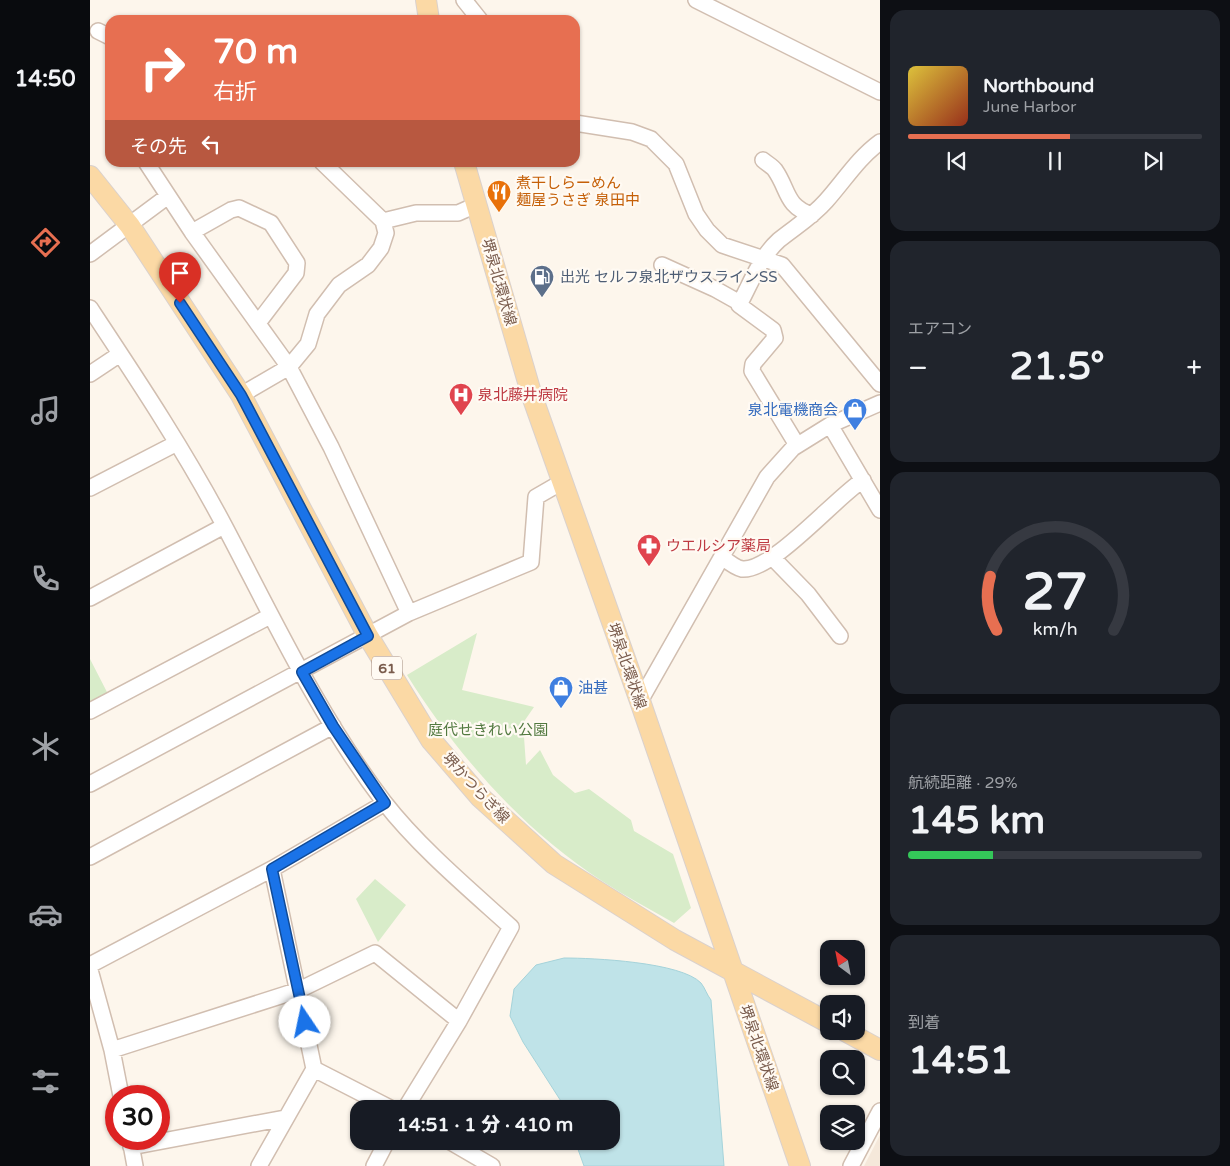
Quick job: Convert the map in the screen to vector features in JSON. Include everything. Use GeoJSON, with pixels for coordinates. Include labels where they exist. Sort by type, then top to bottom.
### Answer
{"type":"FeatureCollection","features":[{"type":"Feature","properties":{"kind":"main road"},"geometry":{"type":"LineString","coordinates":[[426,0],[428,15]]}},
{"type":"Feature","properties":{"kind":"main road","name":"堺泉北環状線"},"geometry":{"type":"LineString","coordinates":[[465,167],[532,396],[640,701],[800,1166]]}},
{"type":"Feature","properties":{"kind":"main road","name":"堺かつらぎ線"},"geometry":{"type":"LineString","coordinates":[[90,176],[130,226],[241,395],[368,636],[431,740],[480,797],[554,864],[675,940],[820,1018]]}},
{"type":"Feature","properties":{"kind":"main road"},"geometry":{"type":"LineString","coordinates":[[862,1040],[880,1050]]}},
{"type":"Feature","properties":{"kind":"street"},"geometry":{"type":"LineString","coordinates":[[464,0],[476,15]]}},
{"type":"Feature","properties":{"kind":"street"},"geometry":{"type":"LineString","coordinates":[[696,0],[880,92]]}},
{"type":"Feature","properties":{"kind":"street"},"geometry":{"type":"LineString","coordinates":[[580,124],[632,132],[651,139],[676,164],[696,214],[707,230],[722,245],[782,265],[880,384]]}},
{"type":"Feature","properties":{"kind":"street"},"geometry":{"type":"LineString","coordinates":[[740,303],[764,258],[778,241],[812,215],[863,156],[880,142]]}},
{"type":"Feature","properties":{"kind":"street"},"geometry":{"type":"LineString","coordinates":[[763,160],[774,170],[788,197],[795,205],[802,211],[812,215]]}},
{"type":"Feature","properties":{"kind":"street"},"geometry":{"type":"LineString","coordinates":[[149,167],[192,232],[288,367],[330,447],[409,613]]}},
{"type":"Feature","properties":{"kind":"street"},"geometry":{"type":"LineString","coordinates":[[241,395],[288,367],[308,344],[316,314],[339,285],[368,265],[381,248],[386,233],[383,221],[327,167]]}},
{"type":"Feature","properties":{"kind":"street"},"geometry":{"type":"LineString","coordinates":[[90,254],[168,196]]}},
{"type":"Feature","properties":{"kind":"street"},"geometry":{"type":"LineString","coordinates":[[383,221],[416,213],[458,213],[476,205]]}},
{"type":"Feature","properties":{"kind":"street"},"geometry":{"type":"LineString","coordinates":[[192,232],[238,208],[271,223],[297,263],[296,274],[258,323]]}},
{"type":"Feature","properties":{"kind":"street"},"geometry":{"type":"LineString","coordinates":[[662,265],[715,289],[740,303],[739,305],[773,330],[775,338],[754,364],[752,371],[797,445]]}},
{"type":"Feature","properties":{"kind":"street"},"geometry":{"type":"LineString","coordinates":[[90,308],[177,443],[224,526],[270,616],[333,726],[385,803],[443,866],[511,928],[459,1021],[411,1100]]}},
{"type":"Feature","properties":{"kind":"street"},"geometry":{"type":"LineString","coordinates":[[90,374],[120,354]]}},
{"type":"Feature","properties":{"kind":"street"},"geometry":{"type":"LineString","coordinates":[[640,701],[767,478],[797,445],[830,425],[880,403]]}},
{"type":"Feature","properties":{"kind":"street"},"geometry":{"type":"LineString","coordinates":[[830,425],[880,510]]}},
{"type":"Feature","properties":{"kind":"street"},"geometry":{"type":"LineString","coordinates":[[90,488],[177,443]]}},
{"type":"Feature","properties":{"kind":"street"},"geometry":{"type":"LineString","coordinates":[[722,557],[740,569],[755,568],[792,542],[831,509],[850,488],[863,480]]}},
{"type":"Feature","properties":{"kind":"street"},"geometry":{"type":"LineString","coordinates":[[90,784],[409,613],[531,562],[536,497],[562,482]]}},
{"type":"Feature","properties":{"kind":"street"},"geometry":{"type":"LineString","coordinates":[[90,598],[224,526]]}},
{"type":"Feature","properties":{"kind":"street"},"geometry":{"type":"LineString","coordinates":[[771,556],[808,594],[840,636]]}},
{"type":"Feature","properties":{"kind":"street"},"geometry":{"type":"LineString","coordinates":[[90,711],[270,616]]}},
{"type":"Feature","properties":{"kind":"street"},"geometry":{"type":"LineString","coordinates":[[90,857],[333,726]]}},
{"type":"Feature","properties":{"kind":"street"},"geometry":{"type":"LineString","coordinates":[[90,965],[272,869],[385,803]]}},
{"type":"Feature","properties":{"kind":"street"},"geometry":{"type":"LineString","coordinates":[[259,1166],[314,1069],[299,990],[272,869]]}},
{"type":"Feature","properties":{"kind":"street"},"geometry":{"type":"LineString","coordinates":[[112,1050],[299,990],[375,952],[459,1021]]}},
{"type":"Feature","properties":{"kind":"street"},"geometry":{"type":"LineString","coordinates":[[90,970],[112,1050],[119,1085]]}},
{"type":"Feature","properties":{"kind":"street"},"geometry":{"type":"LineString","coordinates":[[314,1069],[374,1100]]}},
{"type":"Feature","properties":{"kind":"street"},"geometry":{"type":"LineString","coordinates":[[851,1166],[880,1112]]}},
{"type":"Feature","properties":{"kind":"street"},"geometry":{"type":"LineString","coordinates":[[170,1137],[285,1118]]}},
{"type":"Feature","properties":{"kind":"street"},"geometry":{"type":"LineString","coordinates":[[132,1150],[135,1166]]}},
{"type":"Feature","properties":{"kind":"street"},"geometry":{"type":"LineString","coordinates":[[374,1166],[382,1150]]}},
{"type":"Feature","properties":{"kind":"street"},"geometry":{"type":"LineString","coordinates":[[464,1150],[492,1166]]}},
{"type":"Feature","properties":{"kind":"shaded area"},"geometry":{"type":"Polygon","coordinates":[[[880,1135],[880,1166],[864,1166],[880,1135]]]}},
{"type":"Feature","properties":{"kind":"green space","name":"庭代せきれい公園"},"geometry":{"type":"Polygon","coordinates":[[[477,633],[462,690],[534,707],[523,723],[526,765],[540,750],[553,775],[575,793],[589,789],[631,820],[634,831],[673,854],[691,908],[674,923],[602,881],[545,838],[493,788],[470,762],[427,705],[407,675],[477,633]]]}},
{"type":"Feature","properties":{"kind":"green space"},"geometry":{"type":"Polygon","coordinates":[[[90,659],[108,694],[90,704],[90,659]]]}},
{"type":"Feature","properties":{"kind":"green space"},"geometry":{"type":"Polygon","coordinates":[[[375,879],[406,905],[378,942],[356,899],[375,879]]]}},
{"type":"Feature","properties":{"kind":"water"},"geometry":{"type":"Polygon","coordinates":[[[564,958],[615,960],[675,970],[691,976],[701,983],[711,1000],[724,1166],[584,1166],[578,1150],[620,1150],[620,1100],[560,1100],[523,1042],[510,1016],[514,989],[536,965],[564,958]]]}},
{"type":"Feature","properties":{"kind":"place","name":"煮干しらーめん 麺屋うさぎ 泉田中"},"geometry":{"type":"Point","coordinates":[499,213]}},
{"type":"Feature","properties":{"kind":"place","name":"出光 セルフ泉北ザウスラインSS"},"geometry":{"type":"Point","coordinates":[542,298]}},
{"type":"Feature","properties":{"kind":"place","name":"泉北藤井病院"},"geometry":{"type":"Point","coordinates":[461,416]}},
{"type":"Feature","properties":{"kind":"place","name":"泉北電機商会"},"geometry":{"type":"Point","coordinates":[855,431]}},
{"type":"Feature","properties":{"kind":"place","name":"ウエルシア薬局"},"geometry":{"type":"Point","coordinates":[649,567]}},
{"type":"Feature","properties":{"kind":"place","name":"油甚"},"geometry":{"type":"Point","coordinates":[561,709]}},
{"type":"Feature","properties":{"kind":"route"},"geometry":{"type":"LineString","coordinates":[[180,303],[241,395],[368,636],[302,672],[333,726],[385,803],[272,869],[305,1022]]}}]}
